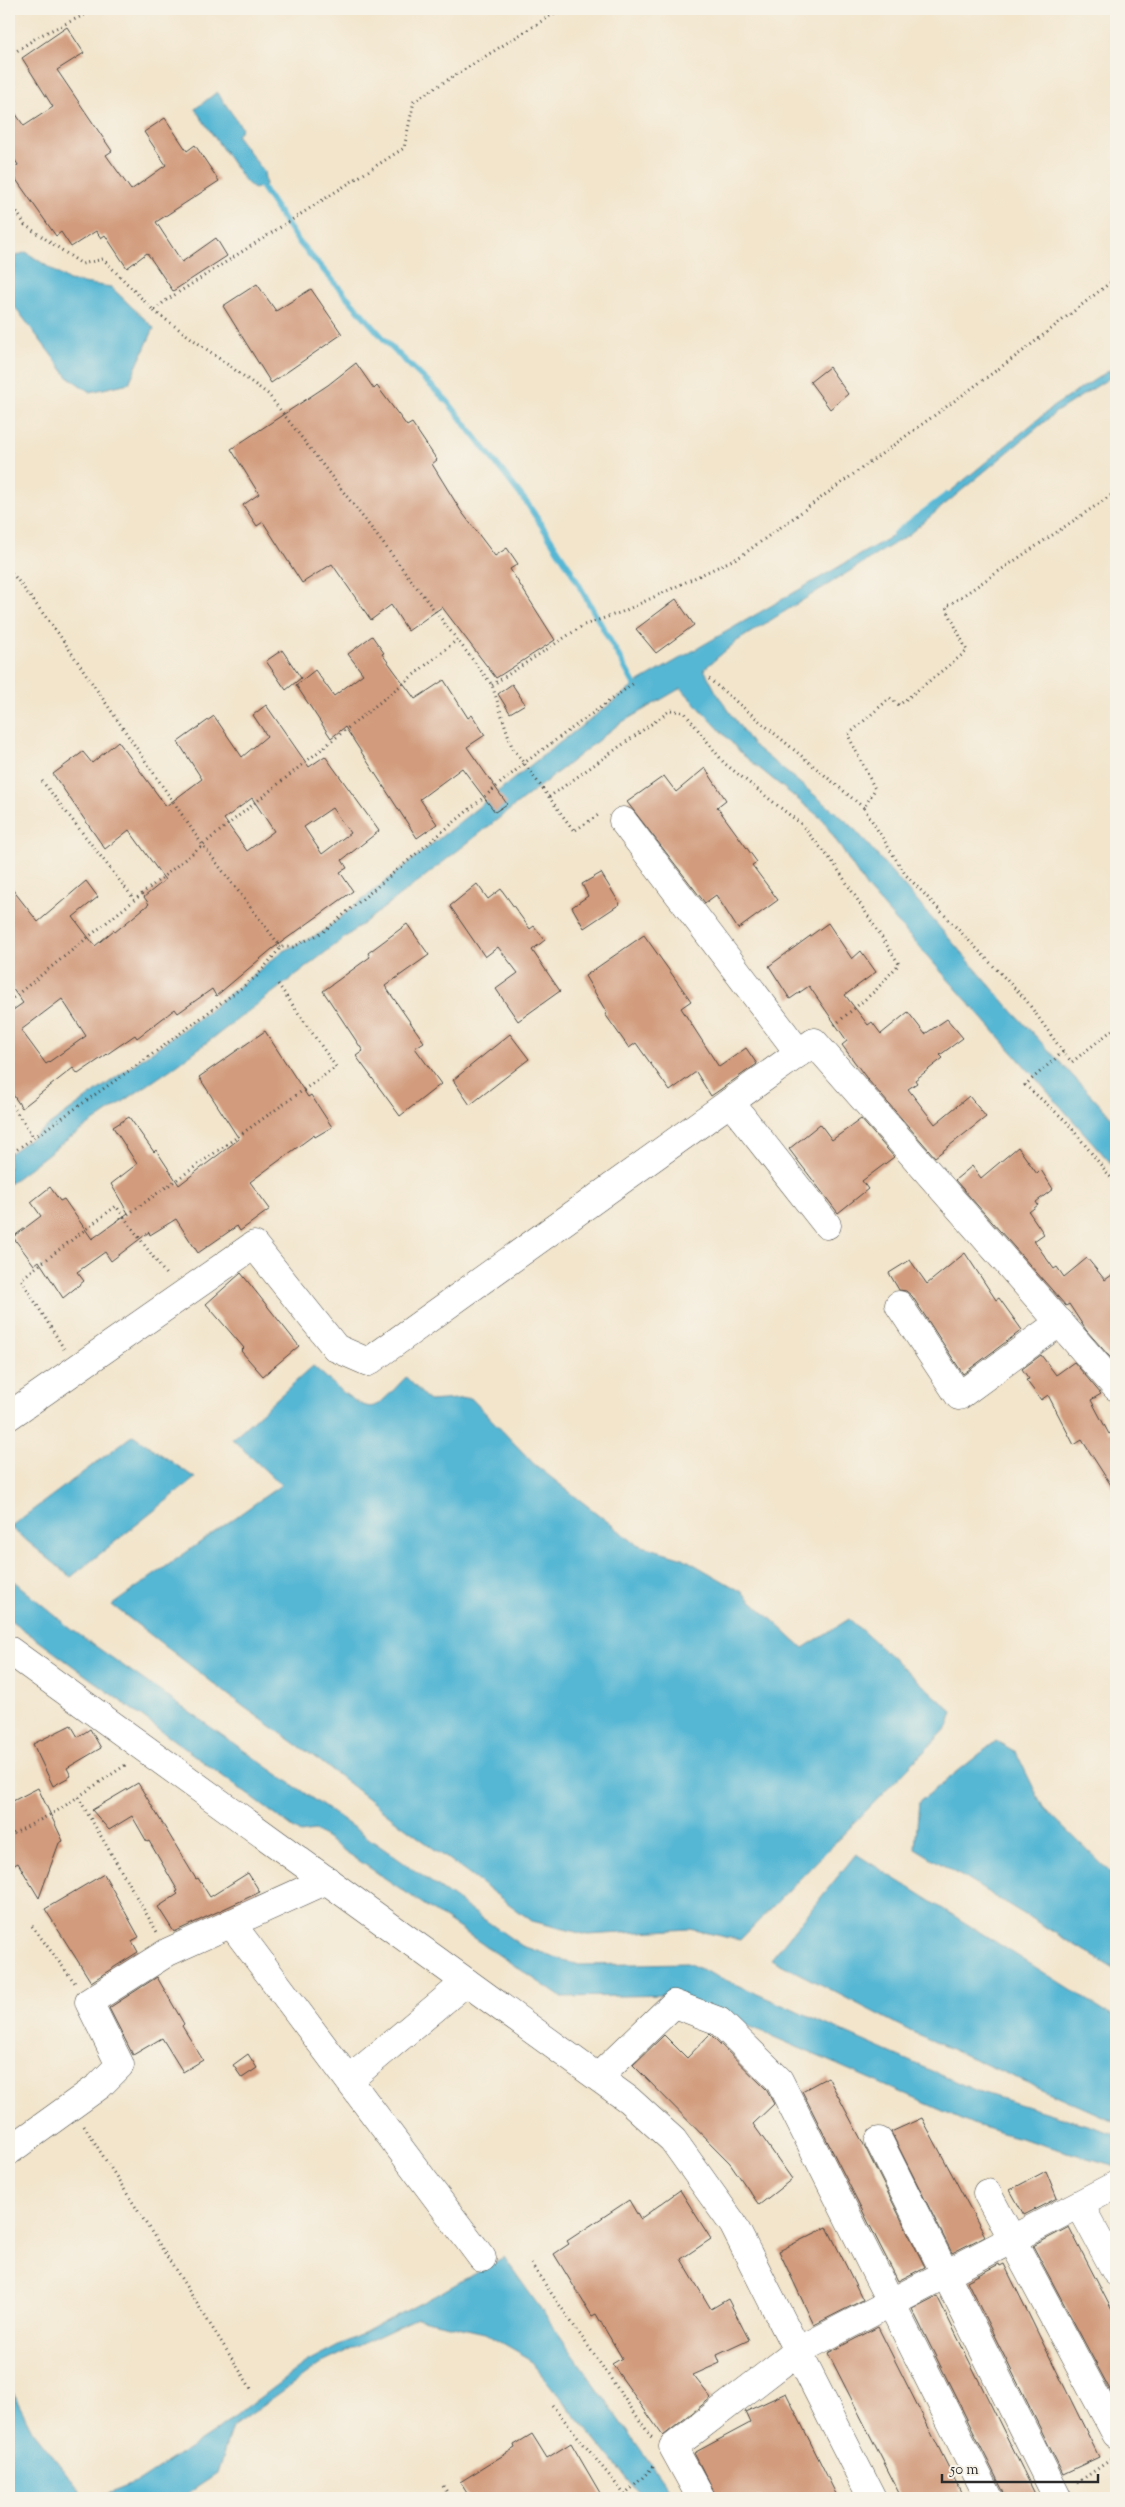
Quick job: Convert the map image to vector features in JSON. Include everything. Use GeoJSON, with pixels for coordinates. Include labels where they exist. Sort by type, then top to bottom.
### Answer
{"type":"FeatureCollection","features":[{"type":"Feature","properties":{"kind":"street"},"geometry":{"type":"LineString","coordinates":[[623,821],[806,1047],[1060,1322],[1116,1387]]}},
{"type":"Feature","properties":{"kind":"street"},"geometry":{"type":"LineString","coordinates":[[9,1416],[254,1245],[336,1348],[368,1362],[806,1047]]}},
{"type":"Feature","properties":{"kind":"street"},"geometry":{"type":"LineString","coordinates":[[730,1102],[827,1226]]}},
{"type":"Feature","properties":{"kind":"street"},"geometry":{"type":"LineString","coordinates":[[899,1305],[959,1396],[1060,1322]]}},
{"type":"Feature","properties":{"kind":"street"},"geometry":{"type":"LineString","coordinates":[[9,1650],[630,2100],[673,2140],[733,2224],[872,2498]]}},
{"type":"Feature","properties":{"kind":"street"},"geometry":{"type":"LineString","coordinates":[[9,2151],[100,2086],[120,2065],[89,2002],[168,1952],[327,1880]]}},
{"type":"Feature","properties":{"kind":"street"},"geometry":{"type":"LineString","coordinates":[[231,1923],[482,2258]]}},
{"type":"Feature","properties":{"kind":"street"},"geometry":{"type":"LineString","coordinates":[[349,2080],[466,1982]]}},
{"type":"Feature","properties":{"kind":"street"},"geometry":{"type":"LineString","coordinates":[[598,2077],[674,2004],[719,2021],[779,2080],[988,2498]]}},
{"type":"Feature","properties":{"kind":"street"},"geometry":{"type":"LineString","coordinates":[[879,2141],[1057,2497]]}},
{"type":"Feature","properties":{"kind":"street"},"geometry":{"type":"LineString","coordinates":[[701,2498],[669,2451],[798,2351],[1116,2185]]}},
{"type":"Feature","properties":{"kind":"street"},"geometry":{"type":"LineString","coordinates":[[987,2193],[1116,2434]]}},
{"type":"Feature","properties":{"kind":"street"},"geometry":{"type":"LineString","coordinates":[[1080,2205],[1116,2272]]}},
{"type":"Feature","properties":{"kind":"path"},"geometry":{"type":"LineString","coordinates":[[9,56],[39,36],[97,9]]}},
{"type":"Feature","properties":{"kind":"path"},"geometry":{"type":"LineString","coordinates":[[154,311],[165,301],[404,148],[414,101],[561,9]]}},
{"type":"Feature","properties":{"kind":"path"},"geometry":{"type":"LineString","coordinates":[[9,199],[25,225],[82,264],[103,259],[154,311],[268,394],[492,685],[512,747],[574,831],[612,806],[623,821]]}},
{"type":"Feature","properties":{"kind":"path"},"geometry":{"type":"LineString","coordinates":[[492,685],[584,625],[622,612],[741,556],[1023,351],[1116,278]]}},
{"type":"Feature","properties":{"kind":"path"},"geometry":{"type":"LineString","coordinates":[[864,808],[875,789],[848,735],[890,698],[899,705],[967,651],[946,607],[1116,492]]}},
{"type":"Feature","properties":{"kind":"path"},"geometry":{"type":"LineString","coordinates":[[9,569],[58,633],[202,844],[281,947]]}},
{"type":"Feature","properties":{"kind":"path"},"geometry":{"type":"LineString","coordinates":[[9,1002],[202,844],[457,640]]}},
{"type":"Feature","properties":{"kind":"path"},"geometry":{"type":"LineString","coordinates":[[709,679],[864,808],[905,874],[1026,1000],[1072,1062],[1116,1027]]}},
{"type":"Feature","properties":{"kind":"path"},"geometry":{"type":"LineString","coordinates":[[281,947],[293,947],[323,932],[524,763],[634,683]]}},
{"type":"Feature","properties":{"kind":"path"},"geometry":{"type":"LineString","coordinates":[[549,797],[671,710],[685,713],[724,763],[801,824],[835,865],[899,964],[875,991],[806,1047]]}},
{"type":"Feature","properties":{"kind":"path"},"geometry":{"type":"LineString","coordinates":[[42,781],[134,899]]}},
{"type":"Feature","properties":{"kind":"path"},"geometry":{"type":"LineString","coordinates":[[9,1155],[150,1056],[257,976],[281,947]]}},
{"type":"Feature","properties":{"kind":"path"},"geometry":{"type":"LineString","coordinates":[[124,1217],[336,1067],[278,984]]}},
{"type":"Feature","properties":{"kind":"path"},"geometry":{"type":"LineString","coordinates":[[1063,1052],[1026,1085],[1066,1122],[1116,1184]]}},
{"type":"Feature","properties":{"kind":"path"},"geometry":{"type":"LineString","coordinates":[[9,1101],[34,1138]]}},
{"type":"Feature","properties":{"kind":"path"},"geometry":{"type":"LineString","coordinates":[[76,1369],[21,1279],[116,1206],[181,1296]]}},
{"type":"Feature","properties":{"kind":"path"},"geometry":{"type":"LineString","coordinates":[[9,1836],[57,1810],[148,1750]]}},
{"type":"Feature","properties":{"kind":"path"},"geometry":{"type":"LineString","coordinates":[[78,1796],[168,1952]]}},
{"type":"Feature","properties":{"kind":"path"},"geometry":{"type":"LineString","coordinates":[[32,1926],[89,2002]]}},
{"type":"Feature","properties":{"kind":"path"},"geometry":{"type":"LineString","coordinates":[[71,2106],[252,2390]]}},
{"type":"Feature","properties":{"kind":"path"},"geometry":{"type":"LineString","coordinates":[[532,2264],[669,2451],[625,2495],[552,2405]]}},
{"type":"Feature","properties":{"kind":"path"},"geometry":{"type":"LineString","coordinates":[[1057,2497],[1116,2455]]}},
{"type":"Feature","properties":{"kind":"path"},"geometry":{"type":"LineString","coordinates":[[443,2486],[451,2498]]}},
{"type":"Feature","properties":{"kind":"water"},"geometry":{"type":"Polygon","coordinates":[[[217,92],[242,128],[237,136],[264,172],[266,185],[254,189],[244,180],[195,109],[217,92]]]}},
{"type":"Feature","properties":{"kind":"water"},"geometry":{"type":"Polygon","coordinates":[[[26,252],[69,281],[111,287],[154,328],[129,383],[90,392],[68,377],[9,299],[9,259],[26,252]]]}},
{"type":"Feature","properties":{"kind":"water"},"geometry":{"type":"Polygon","coordinates":[[[1116,366],[1116,374],[1056,412],[908,535],[737,641],[704,669],[716,692],[752,744],[851,825],[1012,1011],[1116,1122],[1116,1169],[867,888],[822,819],[743,755],[681,688],[619,724],[419,881],[217,1035],[171,1069],[58,1146],[9,1184],[9,1154],[206,1013],[283,951],[321,933],[536,761],[639,682],[906,528],[1054,406],[1116,366]]]}},
{"type":"Feature","properties":{"kind":"water"},"geometry":{"type":"Polygon","coordinates":[[[313,1366],[342,1392],[360,1404],[368,1406],[374,1406],[382,1401],[406,1377],[429,1401],[471,1398],[534,1464],[636,1544],[683,1558],[742,1592],[803,1648],[849,1619],[953,1712],[948,1727],[740,1940],[689,1929],[588,1935],[532,1921],[399,1823],[320,1761],[244,1707],[112,1605],[281,1485],[232,1439],[313,1366]]]}},
{"type":"Feature","properties":{"kind":"water"},"geometry":{"type":"Polygon","coordinates":[[[133,1435],[195,1478],[71,1577],[10,1527],[133,1435]]]}},
{"type":"Feature","properties":{"kind":"water"},"geometry":{"type":"Polygon","coordinates":[[[9,1577],[71,1629],[522,1946],[579,1965],[687,1963],[977,2091],[1116,2134],[1116,2166],[975,2125],[678,1995],[561,1997],[315,1831],[300,1833],[9,1619],[9,1577]]]}},
{"type":"Feature","properties":{"kind":"water"},"geometry":{"type":"Polygon","coordinates":[[[996,1741],[1016,1752],[1043,1807],[1116,1878],[1116,1970],[915,1848],[919,1802],[996,1741]]]}},
{"type":"Feature","properties":{"kind":"water"},"geometry":{"type":"Polygon","coordinates":[[[856,1854],[1116,2018],[1116,2122],[910,2031],[771,1959],[856,1854]]]}},
{"type":"Feature","properties":{"kind":"water"},"geometry":{"type":"Polygon","coordinates":[[[504,2257],[675,2498],[643,2498],[527,2357],[485,2333],[417,2318],[322,2363],[232,2427],[217,2474],[181,2498],[97,2498],[138,2482],[211,2434],[306,2363],[440,2293],[504,2257]]]}},
{"type":"Feature","properties":{"kind":"water"},"geometry":{"type":"Polygon","coordinates":[[[9,2385],[32,2430],[86,2498],[13,2498],[9,2482],[9,2385]]]}},
{"type":"Feature","properties":{"kind":"building"},"geometry":{"type":"Polygon","coordinates":[[[67,27],[84,53],[57,70],[112,151],[106,155],[131,190],[166,165],[144,132],[165,118],[187,151],[195,145],[219,181],[156,222],[182,262],[216,238],[227,256],[173,291],[147,253],[127,268],[105,235],[101,238],[96,231],[71,247],[61,232],[56,236],[10,171],[18,165],[9,150],[9,104],[24,126],[53,107],[22,58],[67,27]]]}},
{"type":"Feature","properties":{"kind":"building"},"geometry":{"type":"Polygon","coordinates":[[[257,284],[276,311],[311,289],[342,334],[271,383],[223,306],[257,284]]]}},
{"type":"Feature","properties":{"kind":"building"},"geometry":{"type":"Polygon","coordinates":[[[356,363],[374,389],[377,386],[407,426],[412,423],[437,460],[432,464],[461,511],[495,556],[507,548],[518,564],[510,569],[555,640],[496,678],[442,607],[408,631],[391,605],[371,620],[332,564],[302,583],[263,522],[257,526],[243,505],[259,494],[231,449],[328,385],[356,363]]]}},
{"type":"Feature","properties":{"kind":"building"},"geometry":{"type":"Polygon","coordinates":[[[829,367],[848,394],[830,409],[810,382],[829,367]]]}},
{"type":"Feature","properties":{"kind":"building"},"geometry":{"type":"Polygon","coordinates":[[[676,599],[694,625],[656,653],[636,629],[676,599]]]}},
{"type":"Feature","properties":{"kind":"building"},"geometry":{"type":"Polygon","coordinates":[[[372,636],[384,653],[382,654],[415,699],[444,680],[468,718],[472,715],[485,735],[467,747],[507,804],[495,812],[462,768],[420,799],[437,824],[417,838],[345,727],[331,738],[296,685],[315,670],[334,696],[363,674],[348,654],[372,636]]]}},
{"type":"Feature","properties":{"kind":"building"},"geometry":{"type":"Polygon","coordinates":[[[282,650],[301,678],[286,690],[266,661],[282,650]]]}},
{"type":"Feature","properties":{"kind":"building"},"geometry":{"type":"Polygon","coordinates":[[[512,684],[525,704],[510,713],[498,694],[512,684]]]}},
{"type":"Feature","properties":{"kind":"building"},"geometry":{"type":"Polygon","coordinates":[[[266,705],[309,767],[325,756],[379,831],[342,860],[347,868],[340,872],[353,891],[272,949],[216,996],[212,989],[178,1013],[175,1009],[137,1038],[135,1035],[78,1074],[73,1068],[22,1108],[9,1089],[9,1013],[23,1003],[9,984],[9,885],[38,922],[86,881],[98,897],[73,917],[95,946],[149,904],[144,897],[165,880],[129,830],[105,849],[53,774],[83,752],[92,763],[118,741],[166,806],[202,779],[178,742],[214,716],[242,757],[267,736],[253,715],[266,705]],[[252,798],[224,819],[247,851],[274,831],[252,798]],[[332,808],[304,827],[322,854],[350,833],[332,808]],[[62,999],[21,1030],[46,1064],[86,1036],[62,999]]]}},
{"type":"Feature","properties":{"kind":"building"},"geometry":{"type":"Polygon","coordinates":[[[705,768],[726,800],[717,807],[757,862],[752,865],[778,900],[738,929],[716,895],[705,903],[627,802],[664,776],[676,792],[705,768]]]}},
{"type":"Feature","properties":{"kind":"building"},"geometry":{"type":"Polygon","coordinates":[[[601,873],[620,904],[584,928],[572,907],[588,896],[582,884],[601,873]]]}},
{"type":"Feature","properties":{"kind":"building"},"geometry":{"type":"Polygon","coordinates":[[[477,884],[488,899],[501,889],[530,929],[534,926],[545,940],[532,950],[560,991],[518,1021],[496,989],[518,973],[498,947],[485,957],[450,906],[477,884]]]}},
{"type":"Feature","properties":{"kind":"building"},"geometry":{"type":"Polygon","coordinates":[[[828,923],[852,959],[861,951],[876,972],[845,995],[868,1025],[872,1022],[881,1034],[908,1012],[925,1034],[947,1019],[963,1038],[940,1055],[943,1058],[915,1080],[917,1083],[908,1089],[935,1124],[969,1096],[986,1117],[935,1157],[868,1080],[842,1045],[847,1041],[809,986],[790,999],[769,966],[828,923]]]}},
{"type":"Feature","properties":{"kind":"building"},"geometry":{"type":"Polygon","coordinates":[[[407,924],[429,955],[385,986],[424,1042],[415,1048],[441,1084],[400,1116],[356,1056],[363,1051],[323,991],[370,957],[368,953],[407,924]]]}},
{"type":"Feature","properties":{"kind":"building"},"geometry":{"type":"Polygon","coordinates":[[[644,935],[691,1001],[681,1008],[719,1067],[746,1048],[757,1064],[711,1096],[696,1072],[670,1091],[636,1043],[629,1048],[605,1014],[607,1013],[585,976],[644,935]]]}},
{"type":"Feature","properties":{"kind":"building"},"geometry":{"type":"Polygon","coordinates":[[[265,1031],[308,1097],[311,1095],[332,1127],[315,1137],[314,1135],[250,1182],[270,1209],[240,1231],[237,1226],[198,1253],[176,1219],[150,1235],[149,1232],[111,1261],[105,1252],[77,1272],[84,1281],[63,1298],[39,1261],[34,1265],[13,1237],[41,1216],[31,1202],[50,1187],[60,1201],[64,1199],[92,1239],[128,1213],[111,1184],[137,1164],[113,1127],[129,1117],[154,1152],[156,1150],[179,1185],[239,1139],[199,1077],[265,1031]]]}},
{"type":"Feature","properties":{"kind":"building"},"geometry":{"type":"Polygon","coordinates":[[[510,1034],[529,1059],[470,1105],[453,1080],[510,1034]]]}},
{"type":"Feature","properties":{"kind":"building"},"geometry":{"type":"Polygon","coordinates":[[[861,1119],[894,1157],[862,1181],[868,1189],[838,1213],[789,1149],[820,1124],[832,1140],[861,1119]]]}},
{"type":"Feature","properties":{"kind":"building"},"geometry":{"type":"Polygon","coordinates":[[[1018,1147],[1037,1174],[1041,1170],[1053,1189],[1036,1202],[1038,1205],[1029,1212],[1044,1234],[1034,1241],[1054,1269],[1057,1267],[1064,1277],[1087,1258],[1105,1280],[1116,1272],[1116,1364],[1086,1330],[1069,1304],[1066,1306],[955,1180],[972,1166],[981,1178],[1018,1147]]]}},
{"type":"Feature","properties":{"kind":"building"},"geometry":{"type":"Polygon","coordinates":[[[965,1253],[996,1300],[999,1298],[1022,1330],[963,1374],[912,1296],[906,1291],[899,1290],[889,1273],[910,1260],[927,1284],[965,1253]]]}},
{"type":"Feature","properties":{"kind":"building"},"geometry":{"type":"Polygon","coordinates":[[[241,1273],[299,1346],[263,1376],[241,1351],[244,1348],[206,1304],[241,1273]]]}},
{"type":"Feature","properties":{"kind":"building"},"geometry":{"type":"Polygon","coordinates":[[[1041,1355],[1056,1375],[1074,1362],[1101,1394],[1091,1400],[1109,1434],[1116,1429],[1116,1493],[1082,1440],[1074,1445],[1048,1395],[1041,1400],[1026,1380],[1029,1379],[1022,1369],[1041,1355]]]}},
{"type":"Feature","properties":{"kind":"building"},"geometry":{"type":"Polygon","coordinates":[[[71,1725],[78,1737],[90,1729],[101,1748],[67,1768],[71,1776],[53,1786],[33,1744],[71,1725]]]}},
{"type":"Feature","properties":{"kind":"building"},"geometry":{"type":"Polygon","coordinates":[[[138,1783],[196,1879],[198,1878],[210,1897],[248,1873],[260,1892],[174,1932],[158,1907],[178,1894],[176,1892],[178,1891],[149,1841],[147,1842],[132,1816],[109,1830],[92,1810],[138,1783]]]}},
{"type":"Feature","properties":{"kind":"building"},"geometry":{"type":"Polygon","coordinates":[[[38,1788],[63,1841],[59,1843],[39,1898],[18,1863],[9,1868],[9,1803],[38,1788]]]}},
{"type":"Feature","properties":{"kind":"building"},"geometry":{"type":"Polygon","coordinates":[[[104,1874],[139,1937],[132,1941],[138,1952],[91,1982],[45,1909],[104,1874]]]}},
{"type":"Feature","properties":{"kind":"building"},"geometry":{"type":"Polygon","coordinates":[[[157,1977],[184,2024],[182,2026],[203,2060],[183,2072],[162,2038],[133,2055],[109,2008],[157,1977]]]}},
{"type":"Feature","properties":{"kind":"building"},"geometry":{"type":"Polygon","coordinates":[[[710,2034],[766,2089],[774,2104],[753,2124],[792,2179],[759,2205],[730,2163],[633,2065],[664,2035],[687,2058],[710,2034]]]}},
{"type":"Feature","properties":{"kind":"building"},"geometry":{"type":"Polygon","coordinates":[[[248,2054],[257,2068],[242,2078],[233,2065],[248,2054]]]}},
{"type":"Feature","properties":{"kind":"building"},"geometry":{"type":"Polygon","coordinates":[[[828,2077],[925,2267],[898,2281],[802,2091],[828,2077]]]}},
{"type":"Feature","properties":{"kind":"building"},"geometry":{"type":"Polygon","coordinates":[[[922,2118],[985,2236],[952,2253],[891,2132],[922,2118]]]}},
{"type":"Feature","properties":{"kind":"building"},"geometry":{"type":"Polygon","coordinates":[[[1046,2171],[1057,2198],[1024,2215],[1010,2190],[1046,2171]]]}},
{"type":"Feature","properties":{"kind":"building"},"geometry":{"type":"Polygon","coordinates":[[[680,2190],[711,2239],[681,2259],[711,2309],[728,2299],[749,2340],[717,2355],[720,2363],[693,2375],[711,2398],[663,2436],[612,2364],[622,2358],[596,2314],[592,2316],[554,2254],[569,2244],[567,2241],[629,2200],[640,2219],[680,2190]]]}},
{"type":"Feature","properties":{"kind":"building"},"geometry":{"type":"Polygon","coordinates":[[[827,2227],[863,2300],[814,2325],[779,2251],[827,2227]]]}},
{"type":"Feature","properties":{"kind":"building"},"geometry":{"type":"Polygon","coordinates":[[[1069,2227],[1116,2318],[1116,2401],[1033,2246],[1069,2227]]]}},
{"type":"Feature","properties":{"kind":"building"},"geometry":{"type":"Polygon","coordinates":[[[999,2264],[1000,2266],[1004,2264],[1099,2457],[1063,2474],[967,2281],[999,2264]]]}},
{"type":"Feature","properties":{"kind":"building"},"geometry":{"type":"Polygon","coordinates":[[[937,2296],[1035,2494],[1026,2498],[1005,2498],[912,2309],[937,2296]]]}},
{"type":"Feature","properties":{"kind":"building"},"geometry":{"type":"Polygon","coordinates":[[[878,2327],[964,2498],[902,2498],[828,2353],[878,2327]]]}},
{"type":"Feature","properties":{"kind":"building"},"geometry":{"type":"Polygon","coordinates":[[[786,2393],[838,2498],[717,2498],[694,2453],[750,2423],[745,2412],[786,2393]]]}},
{"type":"Feature","properties":{"kind":"building"},"geometry":{"type":"Polygon","coordinates":[[[532,2434],[547,2458],[571,2443],[603,2498],[470,2498],[460,2482],[515,2448],[514,2445],[532,2434]]]}},
{"type":"Feature","properties":{"kind":"waterway"},"geometry":{"type":"LineString","coordinates":[[257,180],[298,241],[391,347],[448,402],[527,503],[569,567],[638,691]]}},
{"type":"Feature","properties":{"kind":"waterway"},"geometry":{"type":"LineString","coordinates":[[895,534],[947,495]]}}]}
